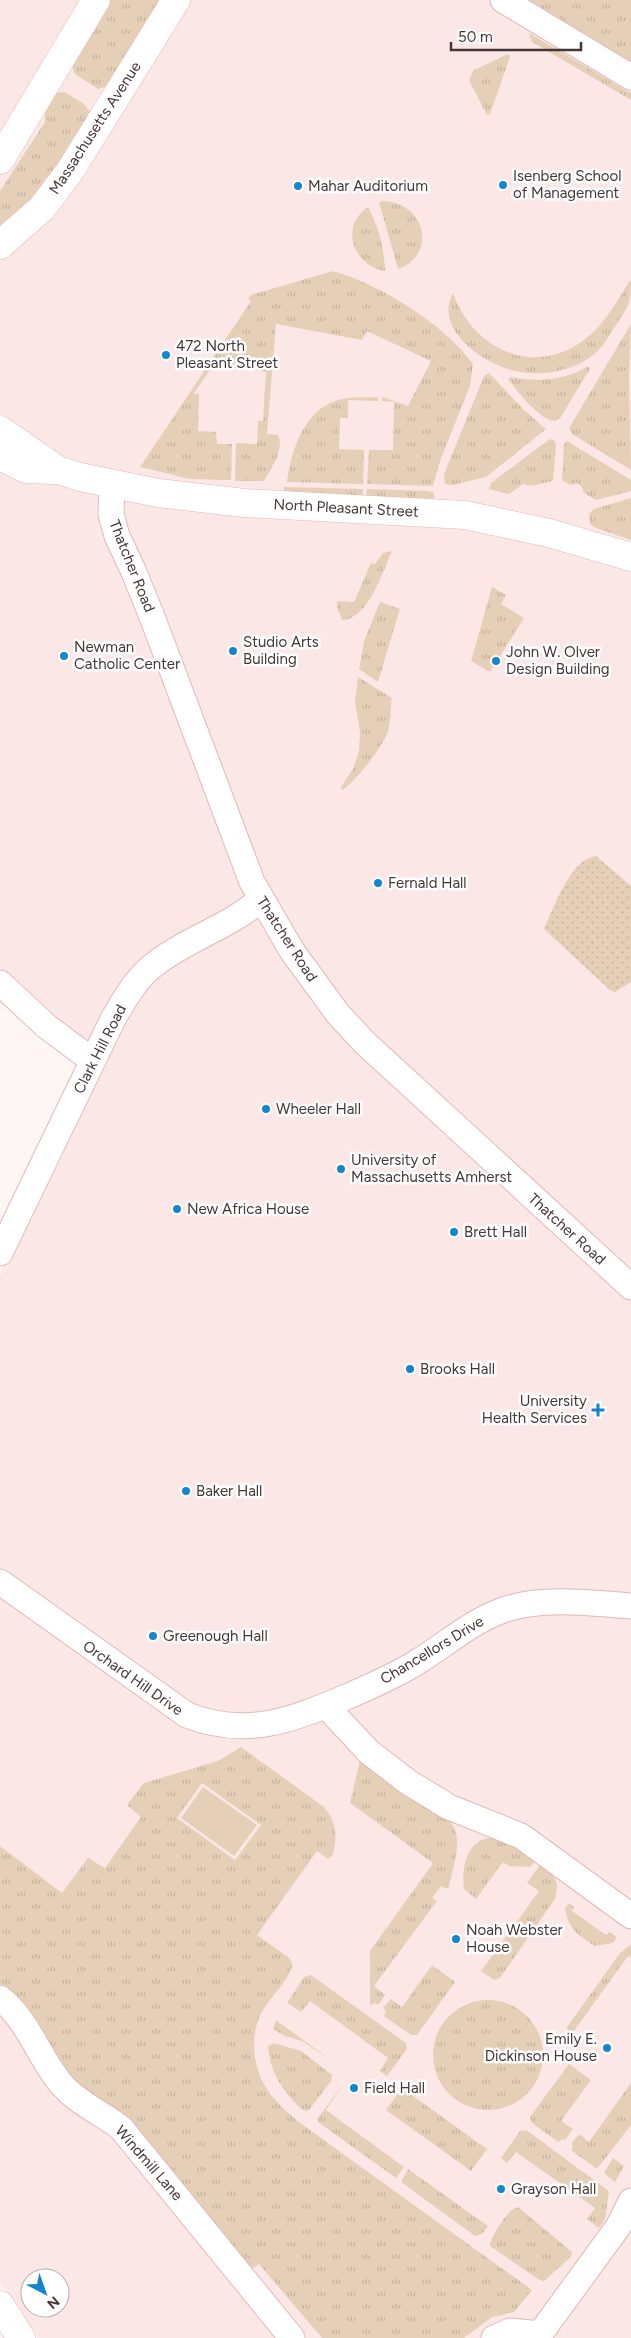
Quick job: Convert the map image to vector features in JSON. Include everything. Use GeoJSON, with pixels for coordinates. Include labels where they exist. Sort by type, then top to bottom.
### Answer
{"type":"FeatureCollection","features":[{"type":"Feature","properties":{"kind":"main road"},"geometry":{"type":"LineString","coordinates":[[0,160],[96,0]]}},
{"type":"Feature","properties":{"kind":"main road","name":"Massachusetts Avenue"},"geometry":{"type":"LineString","coordinates":[[0,245],[42,208],[70,172],[176,0]]}},
{"type":"Feature","properties":{"kind":"main road","name":"North Pleasant Street"},"geometry":{"type":"LineString","coordinates":[[0,430],[58,470]]}},
{"type":"Feature","properties":{"kind":"main road","name":"North Pleasant Street"},"geometry":{"type":"LineString","coordinates":[[0,456],[26,469],[58,470],[112,484],[158,493],[244,503],[465,515],[549,532],[631,557]]}},
{"type":"Feature","properties":{"kind":"main road"},"geometry":{"type":"LineString","coordinates":[[0,2305],[21,2338]]}},
{"type":"Feature","properties":{"kind":"street"},"geometry":{"type":"LineString","coordinates":[[503,0],[631,77]]}},
{"type":"Feature","properties":{"kind":"street","name":"Thatcher Road"},"geometry":{"type":"LineString","coordinates":[[112,484],[111,514],[117,536],[134,570],[252,882],[260,899],[292,951],[338,1014],[354,1032],[631,1287]]}},
{"type":"Feature","properties":{"kind":"street","name":"Clark Hill Road"},"geometry":{"type":"LineString","coordinates":[[0,1253],[113,1019],[140,978],[155,964],[184,945],[234,920],[260,899]]}},
{"type":"Feature","properties":{"kind":"street"},"geometry":{"type":"LineString","coordinates":[[0,983],[46,1026],[93,1061]]}},
{"type":"Feature","properties":{"kind":"street","name":"Orchard Hill Drive"},"geometry":{"type":"LineString","coordinates":[[0,1582],[176,1708],[206,1723],[230,1726],[262,1726],[290,1720],[326,1706]]}},
{"type":"Feature","properties":{"kind":"street","name":"Chancellors Drive"},"geometry":{"type":"LineString","coordinates":[[326,1706],[403,1671],[466,1628],[506,1609],[536,1604],[631,1606]]}},
{"type":"Feature","properties":{"kind":"street"},"geometry":{"type":"LineString","coordinates":[[326,1706],[369,1752],[414,1786],[449,1807],[521,1836],[631,1916]]}},
{"type":"Feature","properties":{"kind":"street","name":"Windmill Lane"},"geometry":{"type":"LineString","coordinates":[[0,1998],[19,2017],[50,2069],[63,2086],[89,2108],[122,2128],[292,2338]]}},
{"type":"Feature","properties":{"kind":"street"},"geometry":{"type":"LineString","coordinates":[[494,2338],[510,2331],[538,2336],[618,2227],[631,2201]]}},
{"type":"Feature","properties":{"kind":"shaded area","name":"University of Massachusetts Amherst"},"geometry":{"type":"Polygon","coordinates":[[[0,0],[631,0],[631,2338],[38,2338],[24,2318],[70,2318],[70,2268],[20,2268],[20,2312],[0,2283],[0,1274],[103,1064],[0,971],[0,0]]]}},
{"type":"Feature","properties":{"kind":"green space"},"geometry":{"type":"Polygon","coordinates":[[[108,0],[164,0],[109,86],[98,89],[75,74],[71,64],[108,0]]]}},
{"type":"Feature","properties":{"kind":"green space"},"geometry":{"type":"Polygon","coordinates":[[[519,0],[631,0],[631,67],[519,0]]]}},
{"type":"Feature","properties":{"kind":"green space"},"geometry":{"type":"Polygon","coordinates":[[[529,33],[631,93],[631,100],[532,42],[529,33]]]}},
{"type":"Feature","properties":{"kind":"green space"},"geometry":{"type":"Polygon","coordinates":[[[508,54],[510,57],[490,114],[487,115],[469,80],[474,70],[508,54]]]}},
{"type":"Feature","properties":{"kind":"green space"},"geometry":{"type":"Polygon","coordinates":[[[64,92],[83,103],[90,112],[63,166],[0,232],[0,191],[45,122],[45,109],[55,93],[64,92]]]}},
{"type":"Feature","properties":{"kind":"green space"},"geometry":{"type":"Polygon","coordinates":[[[379,202],[399,204],[410,211],[418,220],[422,231],[422,242],[418,253],[410,262],[398,269],[379,202]]]}},
{"type":"Feature","properties":{"kind":"green space"},"geometry":{"type":"Polygon","coordinates":[[[368,207],[380,238],[385,271],[374,268],[365,262],[358,254],[354,244],[352,234],[354,224],[359,215],[368,207]]]}},
{"type":"Feature","properties":{"kind":"green space"},"geometry":{"type":"Polygon","coordinates":[[[333,271],[352,277],[410,307],[445,334],[473,364],[470,386],[440,461],[433,486],[367,484],[369,450],[393,450],[394,402],[382,401],[382,397],[408,406],[431,361],[367,331],[362,340],[276,324],[267,434],[278,435],[280,446],[276,459],[264,481],[235,481],[236,443],[257,444],[258,421],[263,421],[266,372],[242,366],[212,367],[194,393],[199,395],[198,431],[216,432],[217,444],[232,444],[231,480],[190,479],[140,467],[251,301],[248,299],[251,295],[333,271]]]}},
{"type":"Feature","properties":{"kind":"green space"},"geometry":{"type":"Polygon","coordinates":[[[631,279],[628,306],[602,346],[577,365],[558,371],[548,373],[520,372],[493,363],[467,345],[450,321],[449,307],[453,293],[462,313],[475,329],[490,342],[507,352],[525,357],[545,357],[565,351],[591,334],[610,312],[631,279]]]}},
{"type":"Feature","properties":{"kind":"green space"},"geometry":{"type":"Polygon","coordinates":[[[631,324],[629,377],[631,470],[572,434],[569,428],[631,324]]]}},
{"type":"Feature","properties":{"kind":"green space"},"geometry":{"type":"Polygon","coordinates":[[[588,366],[590,369],[560,418],[555,421],[542,416],[536,411],[508,379],[511,377],[531,380],[551,379],[570,375],[588,366]]]}},
{"type":"Feature","properties":{"kind":"green space"},"geometry":{"type":"Polygon","coordinates":[[[489,373],[524,410],[546,429],[486,477],[452,485],[445,484],[444,474],[484,376],[489,373]]]}},
{"type":"Feature","properties":{"kind":"green space"},"geometry":{"type":"Polygon","coordinates":[[[378,397],[378,401],[348,400],[348,418],[340,418],[339,449],[364,450],[363,484],[287,482],[292,457],[301,433],[316,413],[326,405],[338,400],[378,397]]]}},
{"type":"Feature","properties":{"kind":"green space"},"geometry":{"type":"Polygon","coordinates":[[[550,439],[555,441],[556,445],[553,481],[531,486],[523,484],[509,494],[489,489],[491,483],[550,439]]]}},
{"type":"Feature","properties":{"kind":"green space"},"geometry":{"type":"Polygon","coordinates":[[[567,441],[631,480],[631,491],[596,500],[584,493],[582,487],[577,483],[570,485],[562,480],[564,444],[567,441]]]}},
{"type":"Feature","properties":{"kind":"green space"},"geometry":{"type":"Polygon","coordinates":[[[284,487],[363,489],[363,496],[284,493],[284,487]]]}},
{"type":"Feature","properties":{"kind":"green space"},"geometry":{"type":"Polygon","coordinates":[[[367,489],[429,491],[434,493],[434,499],[366,496],[367,489]]]}},
{"type":"Feature","properties":{"kind":"green space"},"geometry":{"type":"Polygon","coordinates":[[[631,498],[631,540],[596,528],[590,524],[589,514],[594,509],[631,498]]]}},
{"type":"Feature","properties":{"kind":"green space"},"geometry":{"type":"Polygon","coordinates":[[[392,551],[379,582],[367,603],[360,612],[351,618],[342,620],[337,607],[337,601],[354,602],[371,563],[375,564],[383,553],[392,551]]]}},
{"type":"Feature","properties":{"kind":"green space"},"geometry":{"type":"Polygon","coordinates":[[[492,587],[506,595],[501,604],[524,618],[490,672],[471,661],[492,587]]]}},
{"type":"Feature","properties":{"kind":"green space"},"geometry":{"type":"Polygon","coordinates":[[[380,602],[400,609],[378,682],[359,669],[364,641],[380,602]]]}},
{"type":"Feature","properties":{"kind":"green space"},"geometry":{"type":"Polygon","coordinates":[[[358,677],[392,698],[389,726],[384,740],[374,756],[353,781],[342,790],[341,787],[353,769],[359,751],[360,732],[355,702],[358,677]]]}},
{"type":"Feature","properties":{"kind":"green space"},"geometry":{"type":"Polygon","coordinates":[[[596,856],[631,886],[631,982],[615,992],[610,990],[544,929],[571,875],[579,865],[587,859],[596,856]]]}},
{"type":"Feature","properties":{"kind":"green space"},"geometry":{"type":"Polygon","coordinates":[[[241,1747],[324,1807],[332,1819],[336,1836],[332,1856],[328,1859],[317,1851],[257,1935],[289,1958],[293,1965],[291,1971],[258,2020],[254,2043],[255,2057],[262,2080],[283,2108],[303,2125],[532,2290],[514,2312],[492,2317],[464,2338],[322,2338],[259,2264],[248,2272],[79,2087],[0,1990],[0,1846],[62,1893],[88,1858],[105,1868],[141,1817],[127,1805],[144,1783],[218,1761],[241,1747]],[[202,1783],[177,1818],[235,1860],[261,1825],[202,1783]]]}},
{"type":"Feature","properties":{"kind":"green space"},"geometry":{"type":"Polygon","coordinates":[[[360,1760],[449,1820],[454,1827],[457,1843],[449,1887],[446,1889],[441,1886],[432,1898],[437,1901],[374,1986],[385,1995],[378,2005],[375,2003],[370,2005],[370,1951],[433,1863],[350,1803],[360,1760]]]}},
{"type":"Feature","properties":{"kind":"green space"},"geometry":{"type":"Polygon","coordinates":[[[203,1787],[257,1825],[234,1856],[181,1818],[203,1787]]]}},
{"type":"Feature","properties":{"kind":"green space"},"geometry":{"type":"Polygon","coordinates":[[[494,1837],[515,1847],[534,1862],[530,1867],[509,1866],[503,1862],[476,1899],[464,1889],[465,1863],[472,1848],[485,1839],[494,1837]]]}},
{"type":"Feature","properties":{"kind":"green space"},"geometry":{"type":"Polygon","coordinates":[[[540,1865],[555,1879],[557,1887],[555,1899],[500,1978],[494,1980],[481,1971],[539,1891],[527,1883],[540,1865]]]}},
{"type":"Feature","properties":{"kind":"green space"},"geometry":{"type":"Polygon","coordinates":[[[569,1903],[574,1907],[572,1911],[606,1935],[610,1932],[617,1937],[613,1943],[595,1946],[579,1935],[572,1927],[567,1916],[565,1908],[569,1903]]]}},
{"type":"Feature","properties":{"kind":"green space"},"geometry":{"type":"Polygon","coordinates":[[[631,1944],[631,1958],[628,1956],[571,2035],[568,2033],[567,2027],[620,1953],[631,1944]]]}},
{"type":"Feature","properties":{"kind":"green space"},"geometry":{"type":"Polygon","coordinates":[[[432,1965],[455,1982],[417,2035],[411,2035],[384,2016],[386,2010],[383,2008],[391,1999],[402,2007],[432,1965]]]}},
{"type":"Feature","properties":{"kind":"green space"},"geometry":{"type":"Polygon","coordinates":[[[311,1975],[406,2043],[407,2049],[387,2076],[380,2071],[388,2058],[310,2001],[301,2012],[287,2003],[304,1977],[311,1975]]]}},
{"type":"Feature","properties":{"kind":"green space"},"geometry":{"type":"Polygon","coordinates":[[[488,2000],[509,2004],[527,2016],[539,2034],[543,2055],[539,2076],[527,2094],[509,2106],[488,2110],[467,2106],[449,2094],[437,2076],[433,2055],[437,2034],[449,2016],[467,2004],[488,2000]]]}},
{"type":"Feature","properties":{"kind":"green space"},"geometry":{"type":"Polygon","coordinates":[[[276,2020],[336,2064],[302,2041],[285,2036],[273,2029],[276,2020]]]}},
{"type":"Feature","properties":{"kind":"green space"},"geometry":{"type":"Polygon","coordinates":[[[274,2043],[301,2051],[332,2075],[331,2081],[307,2111],[297,2105],[275,2075],[270,2061],[268,2046],[274,2043]]]}},
{"type":"Feature","properties":{"kind":"green space"},"geometry":{"type":"Polygon","coordinates":[[[569,2064],[591,2080],[561,2121],[573,2129],[565,2140],[563,2139],[558,2142],[532,2123],[530,2117],[569,2064]]]}},
{"type":"Feature","properties":{"kind":"green space"},"geometry":{"type":"Polygon","coordinates":[[[344,2083],[326,2110],[404,2167],[396,2178],[318,2122],[318,2118],[344,2083]]]}},
{"type":"Feature","properties":{"kind":"green space"},"geometry":{"type":"Polygon","coordinates":[[[631,2083],[631,2125],[597,2169],[572,2151],[573,2146],[571,2144],[579,2134],[589,2142],[631,2083]]]}},
{"type":"Feature","properties":{"kind":"green space"},"geometry":{"type":"Polygon","coordinates":[[[402,2088],[487,2149],[471,2171],[386,2110],[402,2088]]]}},
{"type":"Feature","properties":{"kind":"green space"},"geometry":{"type":"Polygon","coordinates":[[[526,2130],[609,2191],[605,2219],[599,2228],[587,2219],[595,2208],[516,2152],[507,2163],[501,2158],[520,2131],[526,2130]]]}},
{"type":"Feature","properties":{"kind":"green space"},"geometry":{"type":"Polygon","coordinates":[[[613,2158],[624,2166],[615,2182],[604,2173],[613,2158]]]}},
{"type":"Feature","properties":{"kind":"green space"},"geometry":{"type":"Polygon","coordinates":[[[408,2169],[488,2226],[482,2234],[475,2236],[401,2182],[408,2169]]]}},
{"type":"Feature","properties":{"kind":"green space"},"geometry":{"type":"Polygon","coordinates":[[[518,2207],[572,2252],[571,2257],[544,2281],[538,2279],[490,2246],[493,2236],[501,2224],[510,2212],[518,2207]]]}},
{"type":"Feature","properties":{"kind":"place","name":"Isenberg School of Management"},"geometry":{"type":"Point","coordinates":[503,185]}},
{"type":"Feature","properties":{"kind":"place","name":"Mahar Auditorium"},"geometry":{"type":"Point","coordinates":[298,186]}},
{"type":"Feature","properties":{"kind":"place","name":"472 North Pleasant Street"},"geometry":{"type":"Point","coordinates":[166,355]}},
{"type":"Feature","properties":{"kind":"place","name":"Studio Arts Building"},"geometry":{"type":"Point","coordinates":[233,651]}},
{"type":"Feature","properties":{"kind":"place","name":"Newman Catholic Center"},"geometry":{"type":"Point","coordinates":[64,656]}},
{"type":"Feature","properties":{"kind":"place","name":"John W. Olver Design Building"},"geometry":{"type":"Point","coordinates":[496,661]}},
{"type":"Feature","properties":{"kind":"place","name":"Fernald Hall"},"geometry":{"type":"Point","coordinates":[378,883]}},
{"type":"Feature","properties":{"kind":"place","name":"Wheeler Hall"},"geometry":{"type":"Point","coordinates":[266,1109]}},
{"type":"Feature","properties":{"kind":"place","name":"University of Massachusetts Amherst"},"geometry":{"type":"Point","coordinates":[341,1169]}},
{"type":"Feature","properties":{"kind":"place","name":"New Africa House"},"geometry":{"type":"Point","coordinates":[177,1209]}},
{"type":"Feature","properties":{"kind":"place","name":"Brett Hall"},"geometry":{"type":"Point","coordinates":[454,1232]}},
{"type":"Feature","properties":{"kind":"place","name":"Brooks Hall"},"geometry":{"type":"Point","coordinates":[410,1369]}},
{"type":"Feature","properties":{"kind":"place","name":"University Health Services"},"geometry":{"type":"Point","coordinates":[598,1410]}},
{"type":"Feature","properties":{"kind":"place","name":"Baker Hall"},"geometry":{"type":"Point","coordinates":[186,1491]}},
{"type":"Feature","properties":{"kind":"place","name":"Greenough Hall"},"geometry":{"type":"Point","coordinates":[153,1636]}},
{"type":"Feature","properties":{"kind":"place","name":"Noah Webster House"},"geometry":{"type":"Point","coordinates":[456,1939]}},
{"type":"Feature","properties":{"kind":"place","name":"Emily E. Dickinson House"},"geometry":{"type":"Point","coordinates":[607,2048]}},
{"type":"Feature","properties":{"kind":"place","name":"Field Hall"},"geometry":{"type":"Point","coordinates":[354,2088]}},
{"type":"Feature","properties":{"kind":"place","name":"Grayson Hall"},"geometry":{"type":"Point","coordinates":[501,2189]}}]}
